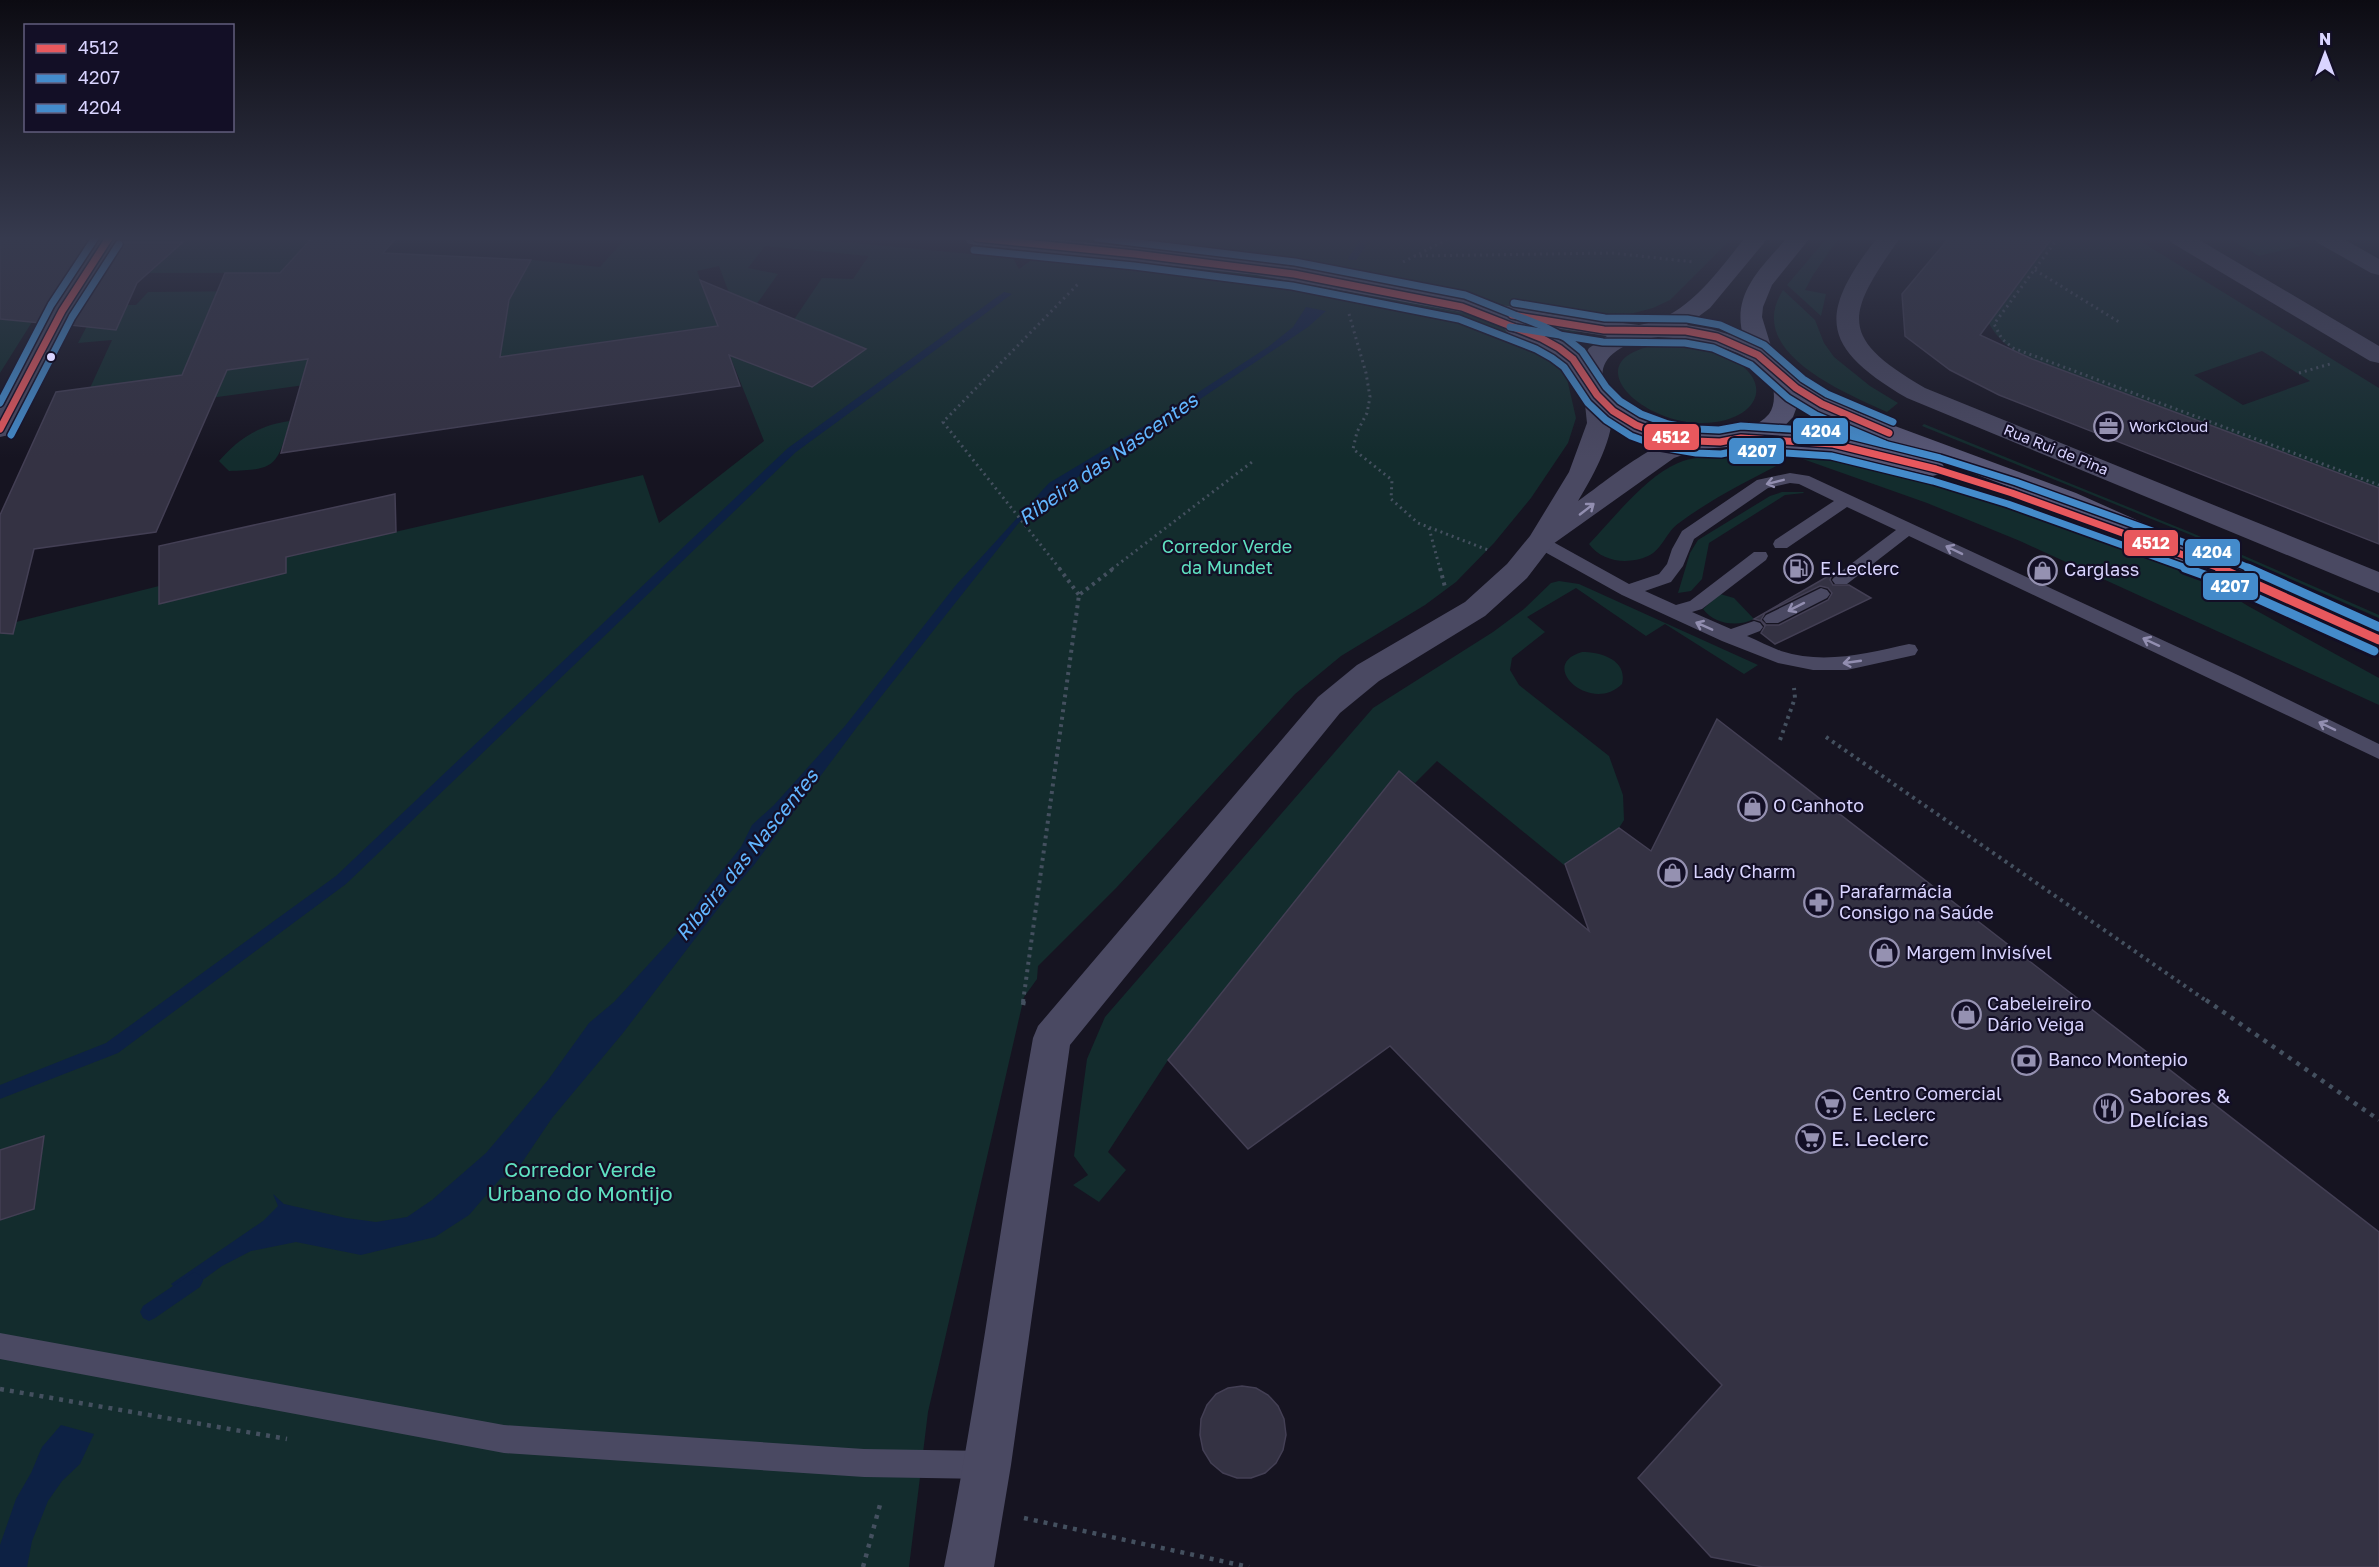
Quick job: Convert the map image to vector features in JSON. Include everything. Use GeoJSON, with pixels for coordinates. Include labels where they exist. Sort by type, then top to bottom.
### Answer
{"type":"FeatureCollection","features":[{"type":"Feature","properties":{"kind":"main road"},"geometry":{"type":"LineString","coordinates":[[1473,311],[1541,338],[1559,348],[1573,359],[1595,392],[1612,411],[1636,425],[1665,436],[1720,442],[1764,431],[1779,420],[1787,405],[1786,390],[1770,366],[1750,315],[1751,311]]}},
{"type":"Feature","properties":{"kind":"main road"},"geometry":{"type":"LineString","coordinates":[[1487,311],[1585,327],[1647,331],[1686,330],[1713,336],[1739,346],[1770,366],[1802,393],[1848,417],[2066,499],[2379,640]]}},
{"type":"Feature","properties":{"kind":"main road"},"geometry":{"type":"LineString","coordinates":[[1595,392],[1589,374],[1592,360],[1601,348],[1616,338],[1647,331],[1684,317],[1692,311]]}},
{"type":"Feature","properties":{"kind":"main road"},"geometry":{"type":"LineString","coordinates":[[1742,438],[1833,444],[1936,469],[2012,493],[2215,566]]}},
{"type":"Feature","properties":{"kind":"street"},"geometry":{"type":"LineString","coordinates":[[0,429],[62,311]]}},
{"type":"Feature","properties":{"kind":"street","name":"Rua Rui de Pina"},"geometry":{"type":"LineString","coordinates":[[1848,311],[1847,327],[1850,337],[1864,356],[1883,374],[1916,393],[2379,583]]}},
{"type":"Feature","properties":{"kind":"street"},"geometry":{"type":"LineString","coordinates":[[2303,311],[2379,356]]}},
{"type":"Feature","properties":{"kind":"street"},"geometry":{"type":"LineString","coordinates":[[969,1567],[988,1465],[1035,1139],[1052,1038],[1329,705],[1368,674],[1475,609],[1517,571],[1540,542],[1582,472],[1599,423],[1595,392]]}},
{"type":"Feature","properties":{"kind":"street"},"geometry":{"type":"LineString","coordinates":[[1540,542],[1665,452],[1696,441]]}},
{"type":"Feature","properties":{"kind":"lane"},"geometry":{"type":"LineString","coordinates":[[1628,591],[1665,578],[1675,566],[1680,549],[1688,535],[1763,484],[1790,478],[1803,480],[2234,681],[2379,752]]}},
{"type":"Feature","properties":{"kind":"lane"},"geometry":{"type":"LineString","coordinates":[[1781,544],[1846,500]]}},
{"type":"Feature","properties":{"kind":"lane"},"geometry":{"type":"LineString","coordinates":[[1841,580],[1908,529]]}},
{"type":"Feature","properties":{"kind":"lane"},"geometry":{"type":"LineString","coordinates":[[1540,542],[1628,591],[1728,637],[1778,657],[1813,664],[1847,664],[1909,650]]}},
{"type":"Feature","properties":{"kind":"lane"},"geometry":{"type":"LineString","coordinates":[[1674,612],[1696,605],[1760,556]]}},
{"type":"Feature","properties":{"kind":"lane"},"geometry":{"type":"LineString","coordinates":[[1772,619],[1821,594]]}},
{"type":"Feature","properties":{"kind":"lane"},"geometry":{"type":"LineString","coordinates":[[2339,621],[2379,650]]}},
{"type":"Feature","properties":{"kind":"lane"},"geometry":{"type":"LineString","coordinates":[[1728,637],[1754,627]]}},
{"type":"Feature","properties":{"kind":"lane"},"geometry":{"type":"LineString","coordinates":[[0,1346],[504,1439],[896,1464],[988,1465]]}},
{"type":"Feature","properties":{"kind":"path"},"geometry":{"type":"LineString","coordinates":[[1051,311],[943,422],[1036,536],[1079,595],[1020,1022],[1052,1038]]}},
{"type":"Feature","properties":{"kind":"path"},"geometry":{"type":"LineString","coordinates":[[1350,311],[1352,333],[1361,352],[1369,395],[1368,410],[1358,430],[1353,449],[1362,458],[1381,467],[1392,480],[1391,499],[1418,523],[1488,550]]}},
{"type":"Feature","properties":{"kind":"path"},"geometry":{"type":"LineString","coordinates":[[2004,311],[1994,324],[2002,339],[2013,348],[2379,485]]}},
{"type":"Feature","properties":{"kind":"path"},"geometry":{"type":"LineString","coordinates":[[2101,311],[2119,322]]}},
{"type":"Feature","properties":{"kind":"path"},"geometry":{"type":"LineString","coordinates":[[2299,374],[2336,362]]}},
{"type":"Feature","properties":{"kind":"path"},"geometry":{"type":"LineString","coordinates":[[1079,595],[1252,462]]}},
{"type":"Feature","properties":{"kind":"path"},"geometry":{"type":"LineString","coordinates":[[1429,527],[1446,589]]}},
{"type":"Feature","properties":{"kind":"path"},"geometry":{"type":"LineString","coordinates":[[1826,737],[2379,1120]]}},
{"type":"Feature","properties":{"kind":"path"},"geometry":{"type":"LineString","coordinates":[[0,1389],[172,1419]]}},
{"type":"Feature","properties":{"kind":"path"},"geometry":{"type":"LineString","coordinates":[[863,1567],[881,1500],[896,1464]]}},
{"type":"Feature","properties":{"kind":"path"},"geometry":{"type":"LineString","coordinates":[[981,1508],[1249,1567]]}},
{"type":"Feature","properties":{"kind":"green space","name":"Corredor Verde Urbano do Montijo"},"geometry":{"type":"Polygon","coordinates":[[[95,311],[712,311],[717,323],[738,317],[736,311],[752,311],[744,322],[789,327],[800,311],[1641,311],[1612,314],[1593,319],[1573,335],[1565,370],[1576,418],[1568,443],[1531,498],[1494,543],[1456,582],[1425,605],[1341,656],[1295,694],[1117,887],[1038,966],[1037,979],[1024,997],[928,1412],[909,1567],[0,1567],[0,626],[159,586],[286,573],[286,557],[643,475],[659,523],[764,441],[718,326],[500,357],[504,328],[183,375],[326,357],[319,383],[173,403],[90,388],[112,340],[78,343],[95,311]],[[839,338],[783,376],[812,387],[865,349],[839,338]]]}},
{"type":"Feature","properties":{"kind":"green space"},"geometry":{"type":"Polygon","coordinates":[[[1806,311],[1815,320],[1824,343],[1834,357],[1870,386],[1898,403],[1887,412],[1847,394],[1804,367],[1787,351],[1776,333],[1774,312],[1806,311]]]}},
{"type":"Feature","properties":{"kind":"green space"},"geometry":{"type":"Polygon","coordinates":[[[1996,311],[2254,311],[2379,388],[2379,488],[2032,359],[2007,345],[1997,336],[1988,322],[1996,311]],[[2262,351],[2194,375],[2243,405],[2310,381],[2262,351]]]}},
{"type":"Feature","properties":{"kind":"green space"},"geometry":{"type":"Polygon","coordinates":[[[0,319],[32,322],[0,373],[0,319]]]}},
{"type":"Feature","properties":{"kind":"green space"},"geometry":{"type":"Polygon","coordinates":[[[1672,343],[1719,353],[1746,369],[1756,389],[1755,398],[1750,406],[1730,419],[1716,422],[1689,422],[1664,416],[1642,404],[1626,390],[1618,375],[1622,361],[1639,350],[1672,343]]]}},
{"type":"Feature","properties":{"kind":"green space"},"geometry":{"type":"Polygon","coordinates":[[[290,421],[278,456],[266,466],[229,471],[219,461],[242,439],[260,429],[290,421]]]}},
{"type":"Feature","properties":{"kind":"green space"},"geometry":{"type":"Polygon","coordinates":[[[1924,424],[2192,533],[2379,615],[2379,618],[2191,535],[1922,426],[1924,424]]]}},
{"type":"Feature","properties":{"kind":"green space"},"geometry":{"type":"Polygon","coordinates":[[[1747,447],[1828,450],[1868,459],[2113,538],[2193,572],[2248,606],[2379,678],[2379,705],[2020,541],[1927,503],[1800,458],[1714,450],[1747,447]]]}},
{"type":"Feature","properties":{"kind":"green space"},"geometry":{"type":"Polygon","coordinates":[[[1719,457],[1784,462],[1691,514],[1675,527],[1657,550],[1648,556],[1624,561],[1616,560],[1601,555],[1589,544],[1630,499],[1666,469],[1688,460],[1719,457]]]}},
{"type":"Feature","properties":{"kind":"green space"},"geometry":{"type":"Polygon","coordinates":[[[1782,492],[1804,493],[1785,495],[1709,543],[1702,579],[1691,591],[1678,593],[1690,553],[1698,540],[1770,496],[1782,492]]]}},
{"type":"Feature","properties":{"kind":"green space"},"geometry":{"type":"Polygon","coordinates":[[[1559,581],[1579,584],[1758,665],[1744,674],[1665,624],[1646,636],[1576,588],[1527,617],[1545,632],[1512,658],[1510,670],[1519,685],[1609,756],[1623,795],[1624,820],[1619,828],[1564,865],[1437,761],[1415,783],[1399,771],[1168,1060],[1108,1152],[1126,1170],[1099,1202],[1073,1185],[1088,1175],[1074,1156],[1087,1059],[1105,1017],[1373,708],[1493,632],[1524,609],[1551,583],[1559,581]]]}},
{"type":"Feature","properties":{"kind":"green space"},"geometry":{"type":"Polygon","coordinates":[[[1720,594],[1734,598],[1754,619],[1734,624],[1720,621],[1708,614],[1703,609],[1720,594]]]}},
{"type":"Feature","properties":{"kind":"green space"},"geometry":{"type":"Polygon","coordinates":[[[1582,652],[1605,656],[1617,663],[1623,676],[1622,684],[1609,692],[1596,694],[1584,691],[1573,684],[1566,676],[1564,667],[1569,658],[1582,652]]]}},
{"type":"Feature","properties":{"kind":"water"},"geometry":{"type":"Polygon","coordinates":[[[1303,311],[1326,311],[1308,327],[1169,420],[1041,500],[1017,525],[857,727],[754,865],[623,1033],[552,1118],[519,1167],[521,1176],[501,1178],[469,1215],[435,1237],[361,1255],[296,1242],[251,1251],[222,1266],[182,1295],[171,1284],[263,1221],[278,1206],[273,1194],[284,1204],[346,1218],[376,1222],[407,1217],[432,1200],[486,1153],[548,1080],[589,1023],[614,1002],[681,929],[705,892],[741,847],[752,825],[774,805],[845,726],[956,585],[1049,483],[1174,408],[1268,347],[1293,327],[1303,311]]]}},
{"type":"Feature","properties":{"kind":"water"},"geometry":{"type":"Polygon","coordinates":[[[61,1425],[94,1434],[80,1464],[62,1481],[48,1501],[32,1541],[27,1567],[0,1567],[0,1545],[16,1499],[42,1447],[61,1425]]]}},
{"type":"Feature","properties":{"kind":"building"},"geometry":{"type":"Polygon","coordinates":[[[0,311],[49,311],[41,323],[0,319],[0,311]]]}},
{"type":"Feature","properties":{"kind":"building"},"geometry":{"type":"Polygon","coordinates":[[[78,311],[124,311],[116,330],[69,325],[78,311]]]}},
{"type":"Feature","properties":{"kind":"building"},"geometry":{"type":"Polygon","coordinates":[[[209,311],[507,311],[500,357],[718,326],[712,311],[775,311],[866,349],[812,387],[729,355],[740,386],[281,453],[308,359],[227,370],[156,532],[34,549],[13,634],[0,633],[0,515],[56,392],[182,375],[209,311]]]}},
{"type":"Feature","properties":{"kind":"building"},"geometry":{"type":"Polygon","coordinates":[[[1903,311],[1998,311],[1980,335],[2032,359],[2379,488],[2379,544],[1999,395],[1950,370],[1905,336],[1903,311]]]}},
{"type":"Feature","properties":{"kind":"building"},"geometry":{"type":"Polygon","coordinates":[[[395,494],[396,532],[286,557],[286,573],[159,604],[159,546],[395,494]]]}},
{"type":"Feature","properties":{"kind":"building"},"geometry":{"type":"Polygon","coordinates":[[[1832,574],[1830,580],[1833,585],[1849,585],[1871,598],[1775,644],[1761,633],[1765,626],[1761,621],[1754,619],[1832,574]],[[1820,586],[1765,613],[1761,620],[1766,625],[1779,625],[1828,600],[1832,593],[1828,588],[1820,586]]]}},
{"type":"Feature","properties":{"kind":"building","name":"Centro Comercial E. Leclerc"},"geometry":{"type":"Polygon","coordinates":[[[1717,719],[2379,1232],[2379,1567],[1763,1567],[1711,1557],[1638,1478],[1722,1385],[1390,1046],[1248,1149],[1168,1060],[1399,771],[1589,931],[1565,864],[1619,828],[1651,851],[1717,719]]]}},
{"type":"Feature","properties":{"kind":"building"},"geometry":{"type":"Polygon","coordinates":[[[44,1136],[34,1209],[0,1220],[0,1150],[44,1136]]]}},
{"type":"Feature","properties":{"kind":"building"},"geometry":{"type":"Polygon","coordinates":[[[1242,1386],[1256,1388],[1268,1395],[1278,1406],[1284,1419],[1286,1435],[1283,1450],[1276,1463],[1265,1473],[1251,1478],[1237,1478],[1223,1473],[1211,1463],[1203,1450],[1200,1435],[1201,1419],[1207,1405],[1216,1394],[1228,1388],[1242,1386]]]}},
{"type":"Feature","properties":{"kind":"waterway"},"geometry":{"type":"LineString","coordinates":[[0,1092],[112,1048],[341,880],[792,450],[983,311]]}},
{"type":"Feature","properties":{"kind":"waterway","name":"Ribeira das Nascentes"},"geometry":{"type":"LineString","coordinates":[[149,1312],[194,1281]]}},
{"type":"Feature","properties":{"kind":"transit line","name":"4204"},"geometry":{"type":"LineString","coordinates":[[0,403],[48,311]]}},
{"type":"Feature","properties":{"kind":"transit line","name":"4512"},"geometry":{"type":"LineString","coordinates":[[0,429],[62,311]]}},
{"type":"Feature","properties":{"kind":"transit line","name":"4207"},"geometry":{"type":"LineString","coordinates":[[11,435],[76,311]]}},
{"type":"Feature","properties":{"kind":"transit line","name":"4207"},"geometry":{"type":"LineString","coordinates":[[1419,311],[1459,319],[1536,349],[1564,367],[1588,403],[1606,420],[1631,436],[1661,447],[1696,453],[1721,454],[1742,450],[1831,456],[1933,481],[2008,504],[2210,577],[2374,651]]}},
{"type":"Feature","properties":{"kind":"transit line","name":"4512"},"geometry":{"type":"LineString","coordinates":[[1473,311],[1541,338],[1559,348],[1573,359],[1597,395],[1613,411],[1636,425],[1665,436],[1696,441],[1720,442],[1741,438],[1833,444],[1936,469],[2012,493],[2215,566],[2379,640]]}},
{"type":"Feature","properties":{"kind":"transit line","name":"4204"},"geometry":{"type":"LineString","coordinates":[[1505,311],[1566,338],[1582,351],[1606,387],[1620,401],[1641,414],[1668,424],[1697,429],[1719,430],[1741,426],[1835,432],[1940,458],[2016,482],[2219,555],[2379,627]]}},
{"type":"Feature","properties":{"kind":"transit line","name":"4204"},"geometry":{"type":"LineString","coordinates":[[1563,311],[1605,318],[1687,319],[1720,325],[1764,345],[1803,379],[1827,394],[1893,422]]}},
{"type":"Feature","properties":{"kind":"transit line","name":"4512"},"geometry":{"type":"LineString","coordinates":[[1512,315],[1604,330],[1686,331],[1717,337],[1758,355],[1796,388],[1822,404],[1889,433]]}},
{"type":"Feature","properties":{"kind":"transit line","name":"4207"},"geometry":{"type":"LineString","coordinates":[[1510,327],[1603,342],[1685,343],[1713,348],[1751,365],[1788,398],[1816,415],[1885,444]]}},
{"type":"Feature","properties":{"kind":"place","name":"WorkCloud"},"geometry":{"type":"Point","coordinates":[2108,427]}},
{"type":"Feature","properties":{"kind":"place","name":"E.Leclerc"},"geometry":{"type":"Point","coordinates":[1799,569]}},
{"type":"Feature","properties":{"kind":"place","name":"Carglass"},"geometry":{"type":"Point","coordinates":[2043,570]}},
{"type":"Feature","properties":{"kind":"place","name":"O Canhoto"},"geometry":{"type":"Point","coordinates":[1752,806]}},
{"type":"Feature","properties":{"kind":"place","name":"Lady Charm"},"geometry":{"type":"Point","coordinates":[1672,872]}},
{"type":"Feature","properties":{"kind":"place","name":"Parafarmácia Consigo na Saúde"},"geometry":{"type":"Point","coordinates":[1818,902]}},
{"type":"Feature","properties":{"kind":"place","name":"Margem Invisível"},"geometry":{"type":"Point","coordinates":[1885,953]}},
{"type":"Feature","properties":{"kind":"place","name":"Cabeleireiro Dário Veiga"},"geometry":{"type":"Point","coordinates":[1966,1014]}},
{"type":"Feature","properties":{"kind":"place","name":"Banco Montepio"},"geometry":{"type":"Point","coordinates":[2027,1060]}},
{"type":"Feature","properties":{"kind":"place","name":"Centro Comercial E. Leclerc"},"geometry":{"type":"Point","coordinates":[1831,1104]}},
{"type":"Feature","properties":{"kind":"place","name":"Sabores & Delícias"},"geometry":{"type":"Point","coordinates":[2108,1108]}},
{"type":"Feature","properties":{"kind":"place","name":"E. Leclerc"},"geometry":{"type":"Point","coordinates":[1810,1139]}},
{"type":"Feature","properties":{"kind":"park label","name":"Corredor Verde da Mundet"},"geometry":{"type":"Point","coordinates":[1227,557]}}]}
